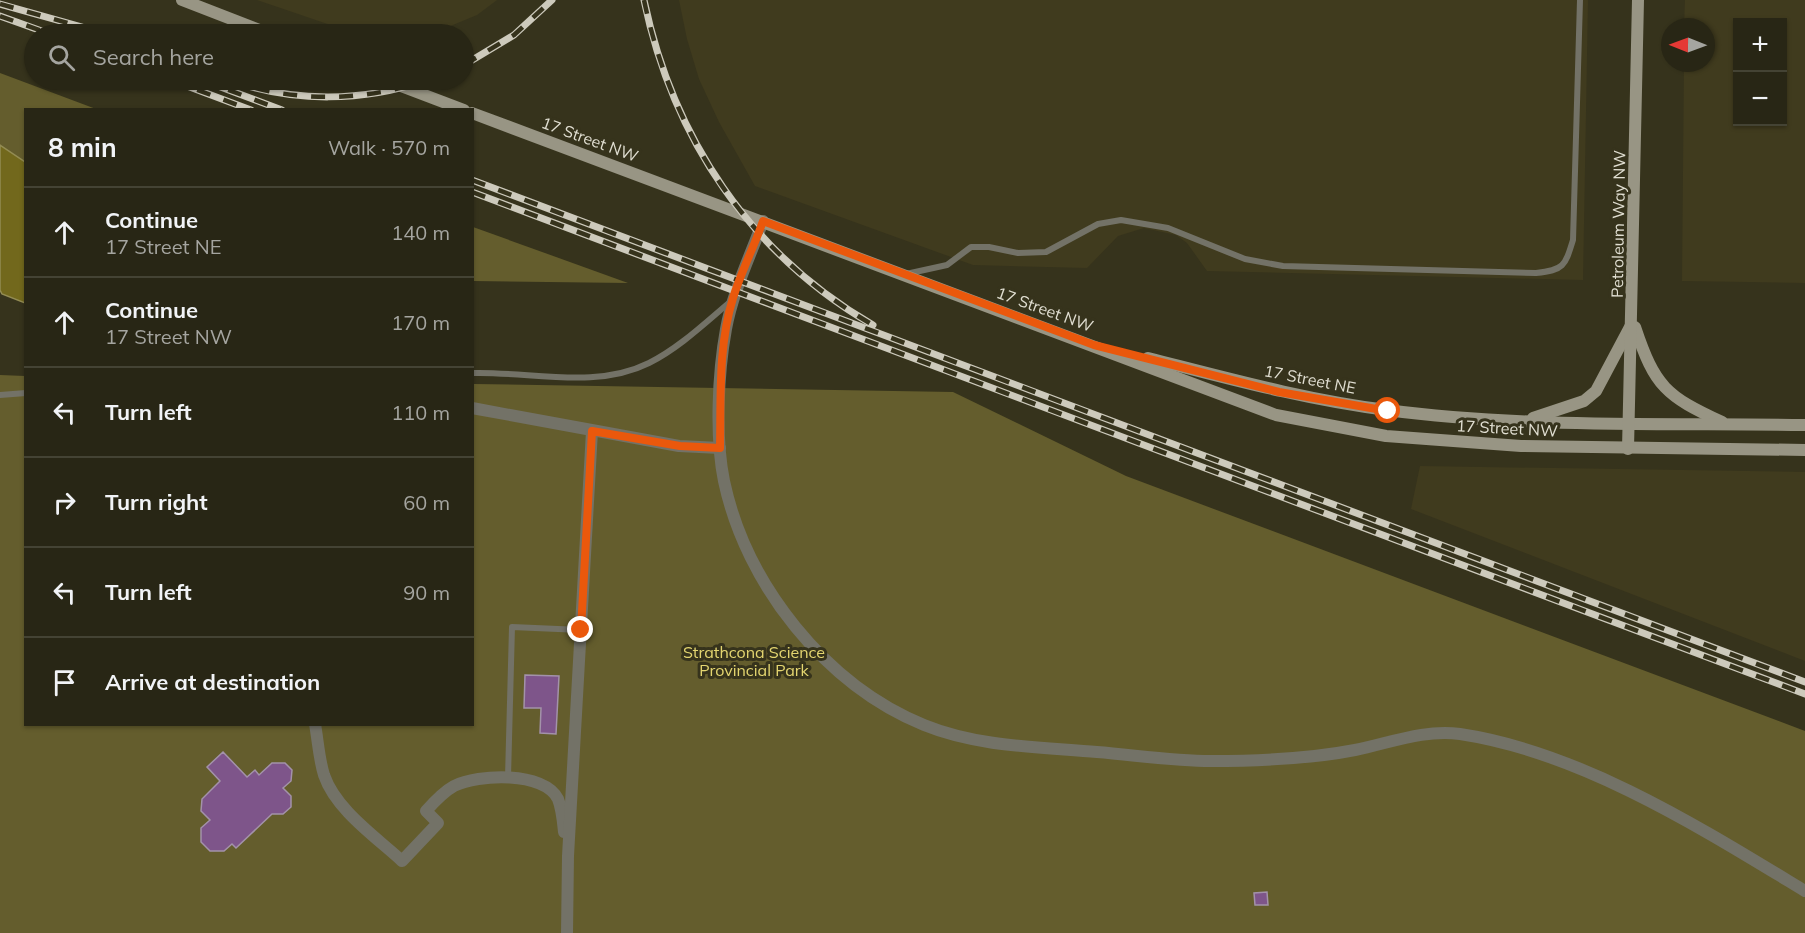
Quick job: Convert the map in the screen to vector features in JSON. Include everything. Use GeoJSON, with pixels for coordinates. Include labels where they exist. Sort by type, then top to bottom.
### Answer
{"type":"FeatureCollection","features":[{"type":"Feature","properties":{"kind":"main road"},"geometry":{"type":"LineString","coordinates":[[182,0],[244,24]]}},
{"type":"Feature","properties":{"kind":"main road","name":"Petroleum Way NW"},"geometry":{"type":"LineString","coordinates":[[1628,449],[1633,321],[1638,0]]}},
{"type":"Feature","properties":{"kind":"main road"},"geometry":{"type":"LineString","coordinates":[[411,90],[459,108]]}},
{"type":"Feature","properties":{"kind":"main road","name":"17 Street NW"},"geometry":{"type":"LineString","coordinates":[[474,113],[1276,415],[1386,436],[1521,447],[1805,450]]}},
{"type":"Feature","properties":{"kind":"main road"},"geometry":{"type":"LineString","coordinates":[[1524,421],[1584,401],[1596,392],[1633,321]]}},
{"type":"Feature","properties":{"kind":"main road"},"geometry":{"type":"LineString","coordinates":[[1633,321],[1647,364],[1659,382],[1672,396],[1687,406],[1726,424]]}},
{"type":"Feature","properties":{"kind":"main road","name":"17 Street NE"},"geometry":{"type":"LineString","coordinates":[[1094,345],[1290,394],[1388,411],[1524,421]]}},
{"type":"Feature","properties":{"kind":"main road","name":"17 Street NW"},"geometry":{"type":"LineString","coordinates":[[1524,421],[1628,423]]}},
{"type":"Feature","properties":{"kind":"main road"},"geometry":{"type":"LineString","coordinates":[[1628,423],[1805,425]]}},
{"type":"Feature","properties":{"kind":"street"},"geometry":{"type":"LineString","coordinates":[[763,221],[732,300],[721,373],[720,448],[724,480],[738,524],[756,565],[806,641],[832,668],[858,689],[894,712],[928,727],[984,741],[1209,761],[1320,755],[1416,735],[1457,734],[1537,752],[1593,775],[1670,813],[1805,891]]}},
{"type":"Feature","properties":{"kind":"street"},"geometry":{"type":"LineString","coordinates":[[474,408],[680,446],[720,448]]}},
{"type":"Feature","properties":{"kind":"street"},"geometry":{"type":"LineString","coordinates":[[567,933],[568,866],[592,431]]}},
{"type":"Feature","properties":{"kind":"street"},"geometry":{"type":"LineString","coordinates":[[315,726],[324,775],[333,792],[346,810],[402,861],[438,823],[426,811],[440,796],[454,786],[508,778],[527,779],[548,788],[558,799],[563,819],[568,866]]}},
{"type":"Feature","properties":{"kind":"lane"},"geometry":{"type":"LineString","coordinates":[[903,274],[947,265],[971,247],[989,247],[1018,253],[1046,252],[1098,224],[1121,220],[1168,228],[1245,259],[1283,266],[1536,273],[1557,271],[1566,262],[1573,240],[1580,0]]}},
{"type":"Feature","properties":{"kind":"lane"},"geometry":{"type":"LineString","coordinates":[[474,373],[585,377],[616,374],[649,363],[699,328],[732,300]]}},
{"type":"Feature","properties":{"kind":"lane"},"geometry":{"type":"LineString","coordinates":[[0,395],[24,393]]}},
{"type":"Feature","properties":{"kind":"lane"},"geometry":{"type":"LineString","coordinates":[[508,778],[512,627],[581,630]]}},
{"type":"Feature","properties":{"kind":"shaded area"},"geometry":{"type":"Polygon","coordinates":[[[257,0],[497,0],[477,15],[455,24],[328,24],[257,0]]]}},
{"type":"Feature","properties":{"kind":"shaded area"},"geometry":{"type":"Polygon","coordinates":[[[679,0],[1588,0],[1583,280],[1207,271],[1187,243],[1176,235],[1144,228],[1118,236],[1087,268],[973,265],[755,186],[719,122],[699,79],[687,39],[679,0]]]}},
{"type":"Feature","properties":{"kind":"shaded area"},"geometry":{"type":"Polygon","coordinates":[[[1685,0],[1805,0],[1805,283],[1682,281],[1684,72],[1715,72],[1715,18],[1684,18],[1685,0]]]}},
{"type":"Feature","properties":{"kind":"shaded area"},"geometry":{"type":"Polygon","coordinates":[[[0,145],[24,161],[24,303],[2,294],[0,290],[0,145]]]}},
{"type":"Feature","properties":{"kind":"shaded area"},"geometry":{"type":"Polygon","coordinates":[[[1420,466],[1805,472],[1805,661],[1411,509],[1420,466]]]}},
{"type":"Feature","properties":{"kind":"green space"},"geometry":{"type":"Polygon","coordinates":[[[0,73],[24,82],[24,90],[45,90],[93,108],[24,108],[24,273],[0,273],[0,73]]]}},
{"type":"Feature","properties":{"kind":"green space"},"geometry":{"type":"Polygon","coordinates":[[[474,227],[628,283],[474,281],[474,227]]]}},
{"type":"Feature","properties":{"kind":"green space","name":"Strathcona Science Provincial Park"},"geometry":{"type":"Polygon","coordinates":[[[0,375],[24,376],[24,726],[474,726],[474,384],[953,392],[1126,476],[1805,731],[1805,933],[0,933],[0,375]]]}},
{"type":"Feature","properties":{"kind":"building"},"geometry":{"type":"Polygon","coordinates":[[[525,675],[559,676],[556,734],[540,733],[541,708],[524,708],[525,675]]]}},
{"type":"Feature","properties":{"kind":"building"},"geometry":{"type":"Polygon","coordinates":[[[223,752],[247,777],[255,770],[259,775],[272,763],[285,763],[292,770],[291,781],[283,788],[291,796],[291,807],[283,814],[272,814],[236,848],[232,844],[224,851],[210,851],[201,842],[201,828],[210,820],[201,811],[202,799],[220,781],[207,767],[223,752]]]}},
{"type":"Feature","properties":{"kind":"building"},"geometry":{"type":"Polygon","coordinates":[[[1267,892],[1268,905],[1255,905],[1254,893],[1267,892]]]}},
{"type":"Feature","properties":{"kind":"railway"},"geometry":{"type":"LineString","coordinates":[[474,59],[514,35],[552,0]]}},
{"type":"Feature","properties":{"kind":"railway"},"geometry":{"type":"LineString","coordinates":[[644,0],[657,51],[675,99],[697,145],[723,188],[754,227],[789,264],[829,296],[873,325]]}},
{"type":"Feature","properties":{"kind":"railway"},"geometry":{"type":"LineString","coordinates":[[0,4],[71,24]]}},
{"type":"Feature","properties":{"kind":"railway"},"geometry":{"type":"LineString","coordinates":[[0,16],[24,25]]}},
{"type":"Feature","properties":{"kind":"railway"},"geometry":{"type":"LineString","coordinates":[[198,90],[246,108]]}},
{"type":"Feature","properties":{"kind":"railway"},"geometry":{"type":"LineString","coordinates":[[229,90],[277,108]]}},
{"type":"Feature","properties":{"kind":"railway"},"geometry":{"type":"LineString","coordinates":[[263,90],[328,97],[354,96],[390,90]]}},
{"type":"Feature","properties":{"kind":"railway"},"geometry":{"type":"LineString","coordinates":[[474,181],[1805,682]]}},
{"type":"Feature","properties":{"kind":"railway"},"geometry":{"type":"LineString","coordinates":[[474,193],[1805,694]]}},
{"type":"Feature","properties":{"kind":"route"},"geometry":{"type":"LineString","coordinates":[[581,630],[592,431],[680,446],[720,448],[721,373],[725,331],[733,298],[763,221],[1094,345],[1279,392],[1388,411]]}}]}
